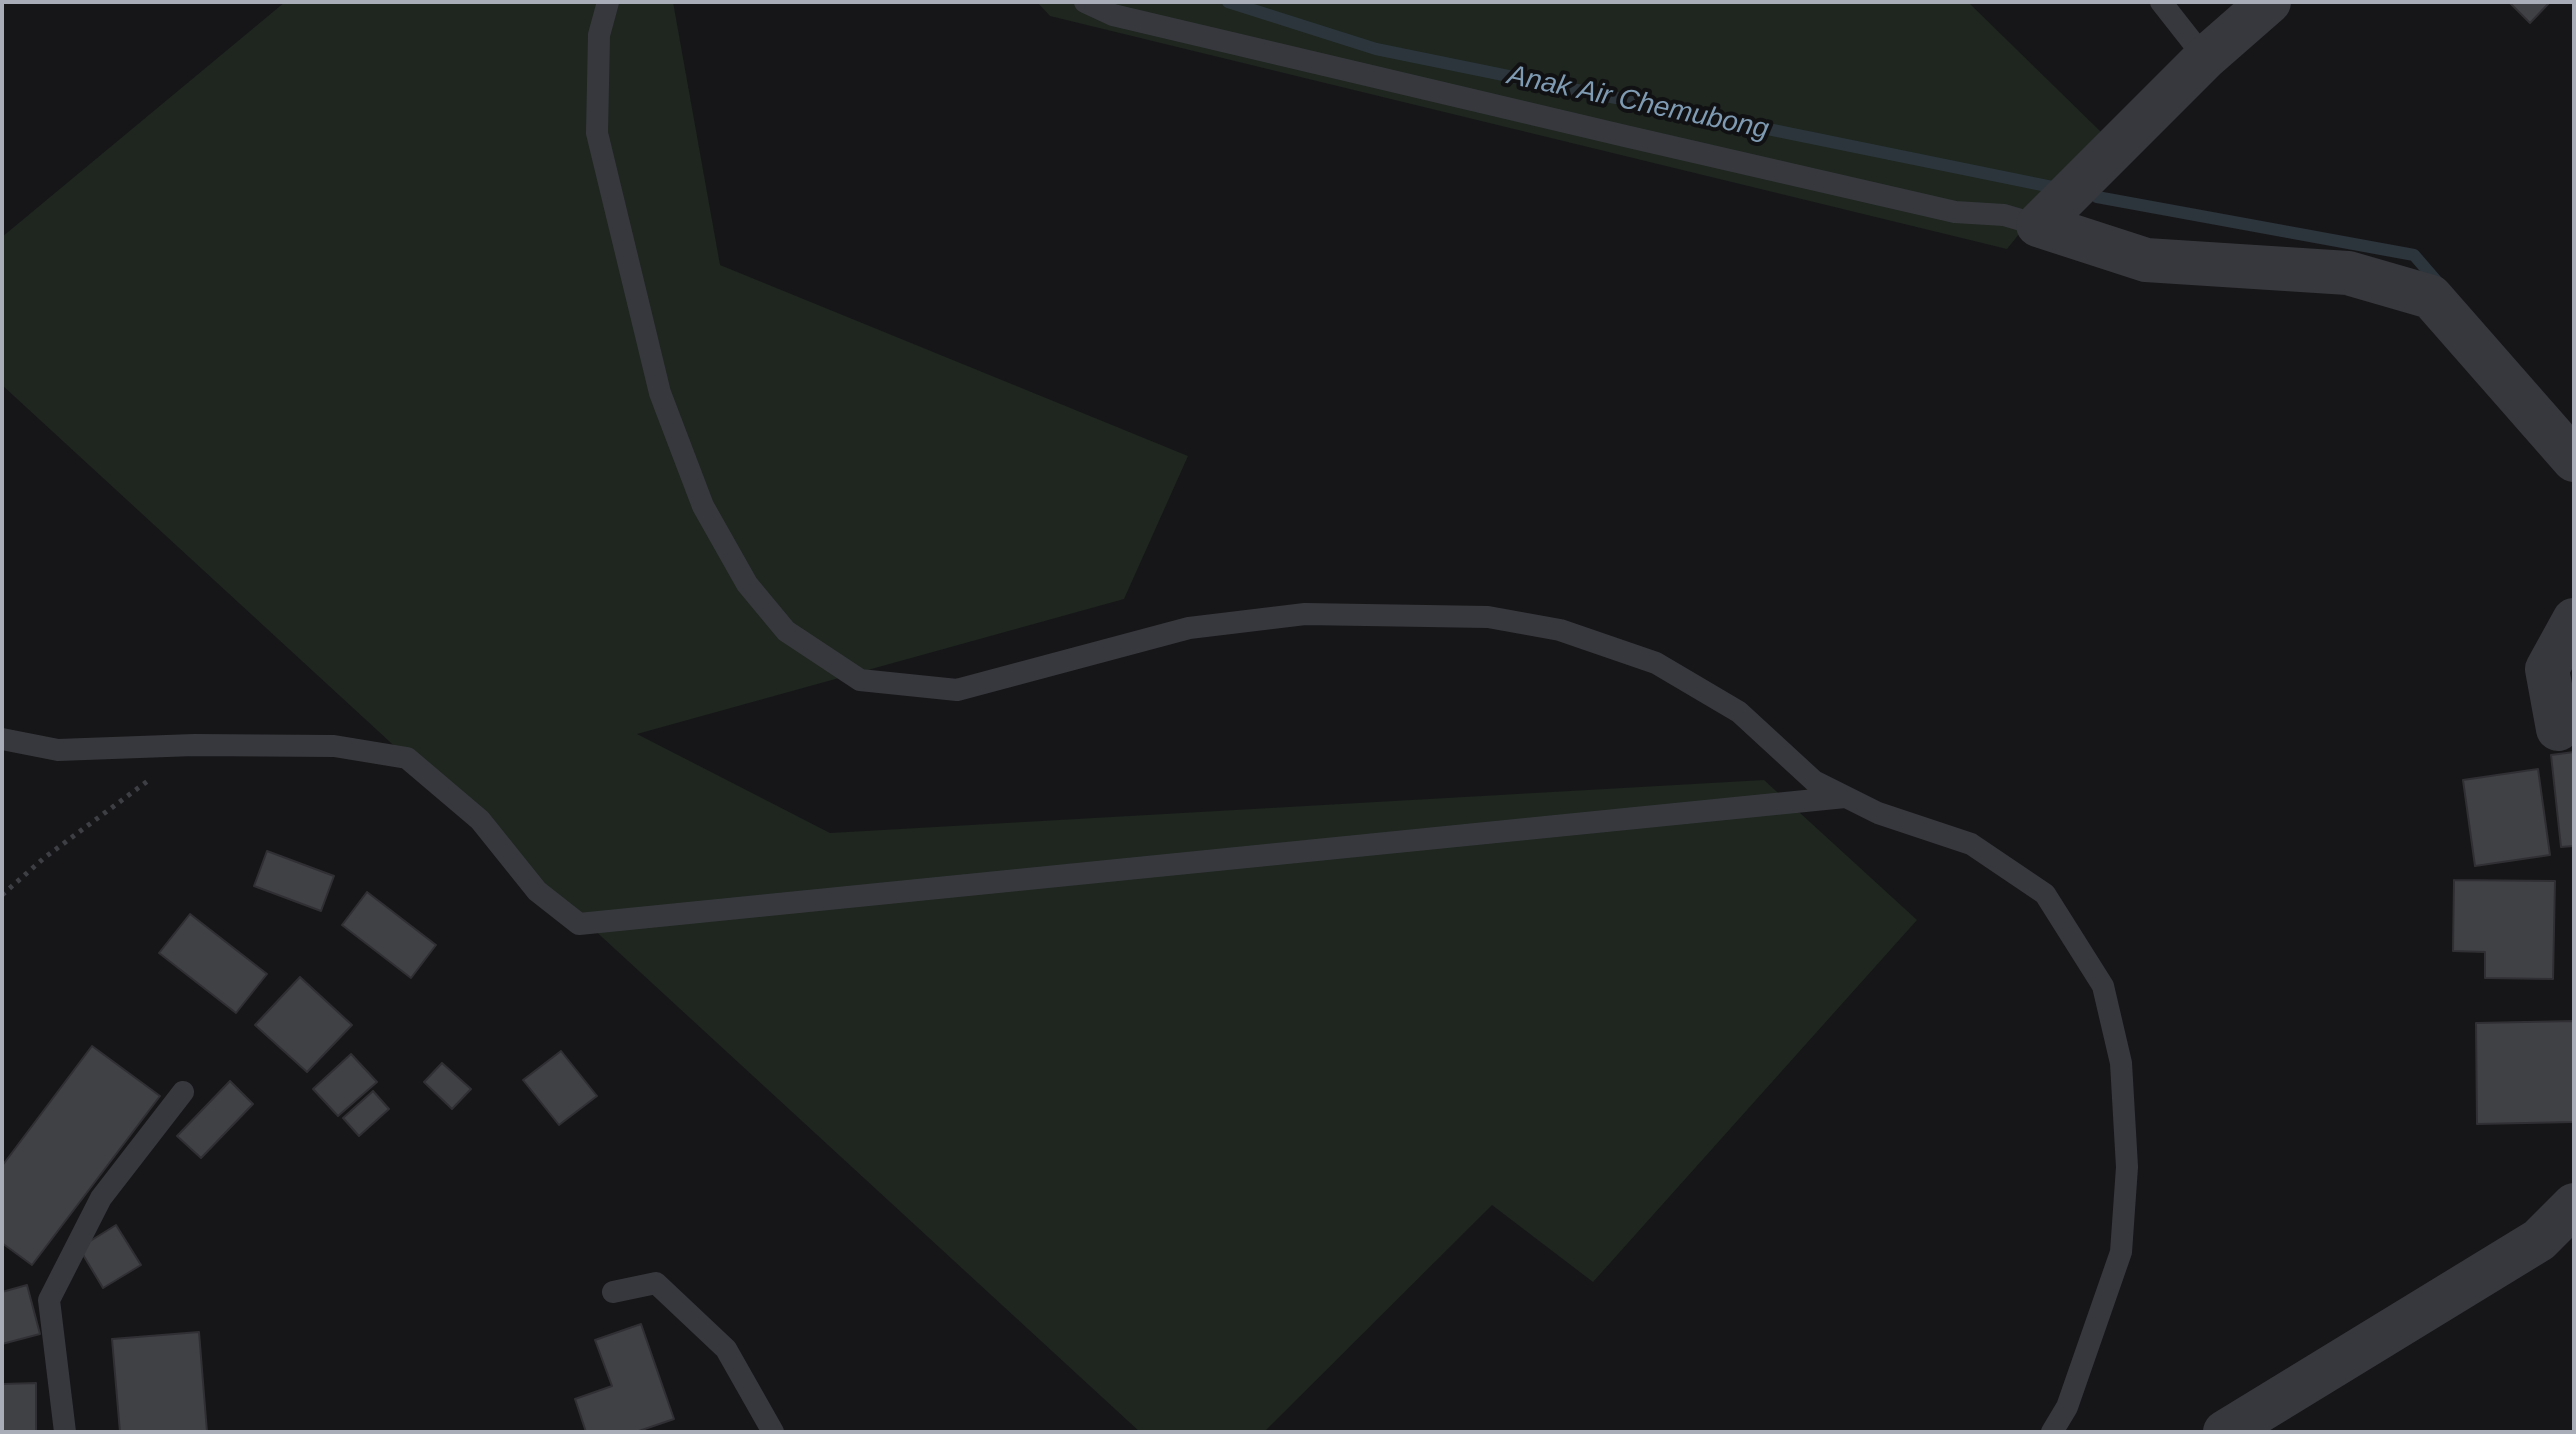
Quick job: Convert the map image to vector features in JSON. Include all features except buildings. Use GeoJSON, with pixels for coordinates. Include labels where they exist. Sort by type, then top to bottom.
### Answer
{"type":"FeatureCollection","features":[{"type":"Feature","properties":{"kind":"street"},"geometry":{"type":"LineString","coordinates":[[2269,2],[2205,58],[2038,225],[2146,260],[2348,273],[2431,297],[2574,460]]}},
{"type":"Feature","properties":{"kind":"street"},"geometry":{"type":"LineString","coordinates":[[2558,729],[2547,669],[2574,620]]}},
{"type":"Feature","properties":{"kind":"street"},"geometry":{"type":"LineString","coordinates":[[2225,1432],[2539,1240],[2574,1205]]}},
{"type":"Feature","properties":{"kind":"lane"},"geometry":{"type":"LineString","coordinates":[[608,2],[599,35],[597,133],[660,393],[703,506],[747,584],[786,631],[860,680],[957,690],[1189,628],[1305,614],[1488,617],[1560,630],[1656,663],[1739,712],[1814,781],[1878,813],[1971,844],[2045,894],[2103,986],[2121,1063],[2127,1167],[2121,1252],[2067,1407],[2052,1432]]}},
{"type":"Feature","properties":{"kind":"lane"},"geometry":{"type":"LineString","coordinates":[[1085,2],[1113,15],[1625,136],[1955,212],[2004,215],[2038,225]]}},
{"type":"Feature","properties":{"kind":"lane"},"geometry":{"type":"LineString","coordinates":[[2161,2],[2205,58]]}},
{"type":"Feature","properties":{"kind":"lane"},"geometry":{"type":"LineString","coordinates":[[2,739],[58,750],[194,745],[334,746],[407,758],[480,820],[537,891],[579,924],[1845,797]]}},
{"type":"Feature","properties":{"kind":"lane"},"geometry":{"type":"LineString","coordinates":[[65,1432],[49,1300],[101,1198],[183,1092]]}},
{"type":"Feature","properties":{"kind":"lane"},"geometry":{"type":"LineString","coordinates":[[613,1292],[656,1283],[726,1349],[773,1432]]}},
{"type":"Feature","properties":{"kind":"path"},"geometry":{"type":"LineString","coordinates":[[2,895],[44,858],[194,745]]}},
{"type":"Feature","properties":{"kind":"shaded area"},"geometry":{"type":"Polygon","coordinates":[[[285,2],[673,2],[720,265],[1188,456],[1124,599],[637,734],[830,833],[1764,780],[1917,920],[1593,1282],[1492,1205],[1264,1432],[1140,1432],[2,385],[2,237],[285,2]]]}},
{"type":"Feature","properties":{"kind":"shaded area"},"geometry":{"type":"Polygon","coordinates":[[[1037,2],[1968,2],[2101,132],[2007,249],[1050,16],[1037,2]]]}},
{"type":"Feature","properties":{"kind":"waterway","name":"Anak Air Chemubong"},"geometry":{"type":"LineString","coordinates":[[1228,2],[1376,49],[2052,187]]}},
{"type":"Feature","properties":{"kind":"waterway","name":"Anak Air Chemubong"},"geometry":{"type":"LineString","coordinates":[[2097,197],[2414,255],[2439,284]]}}]}
